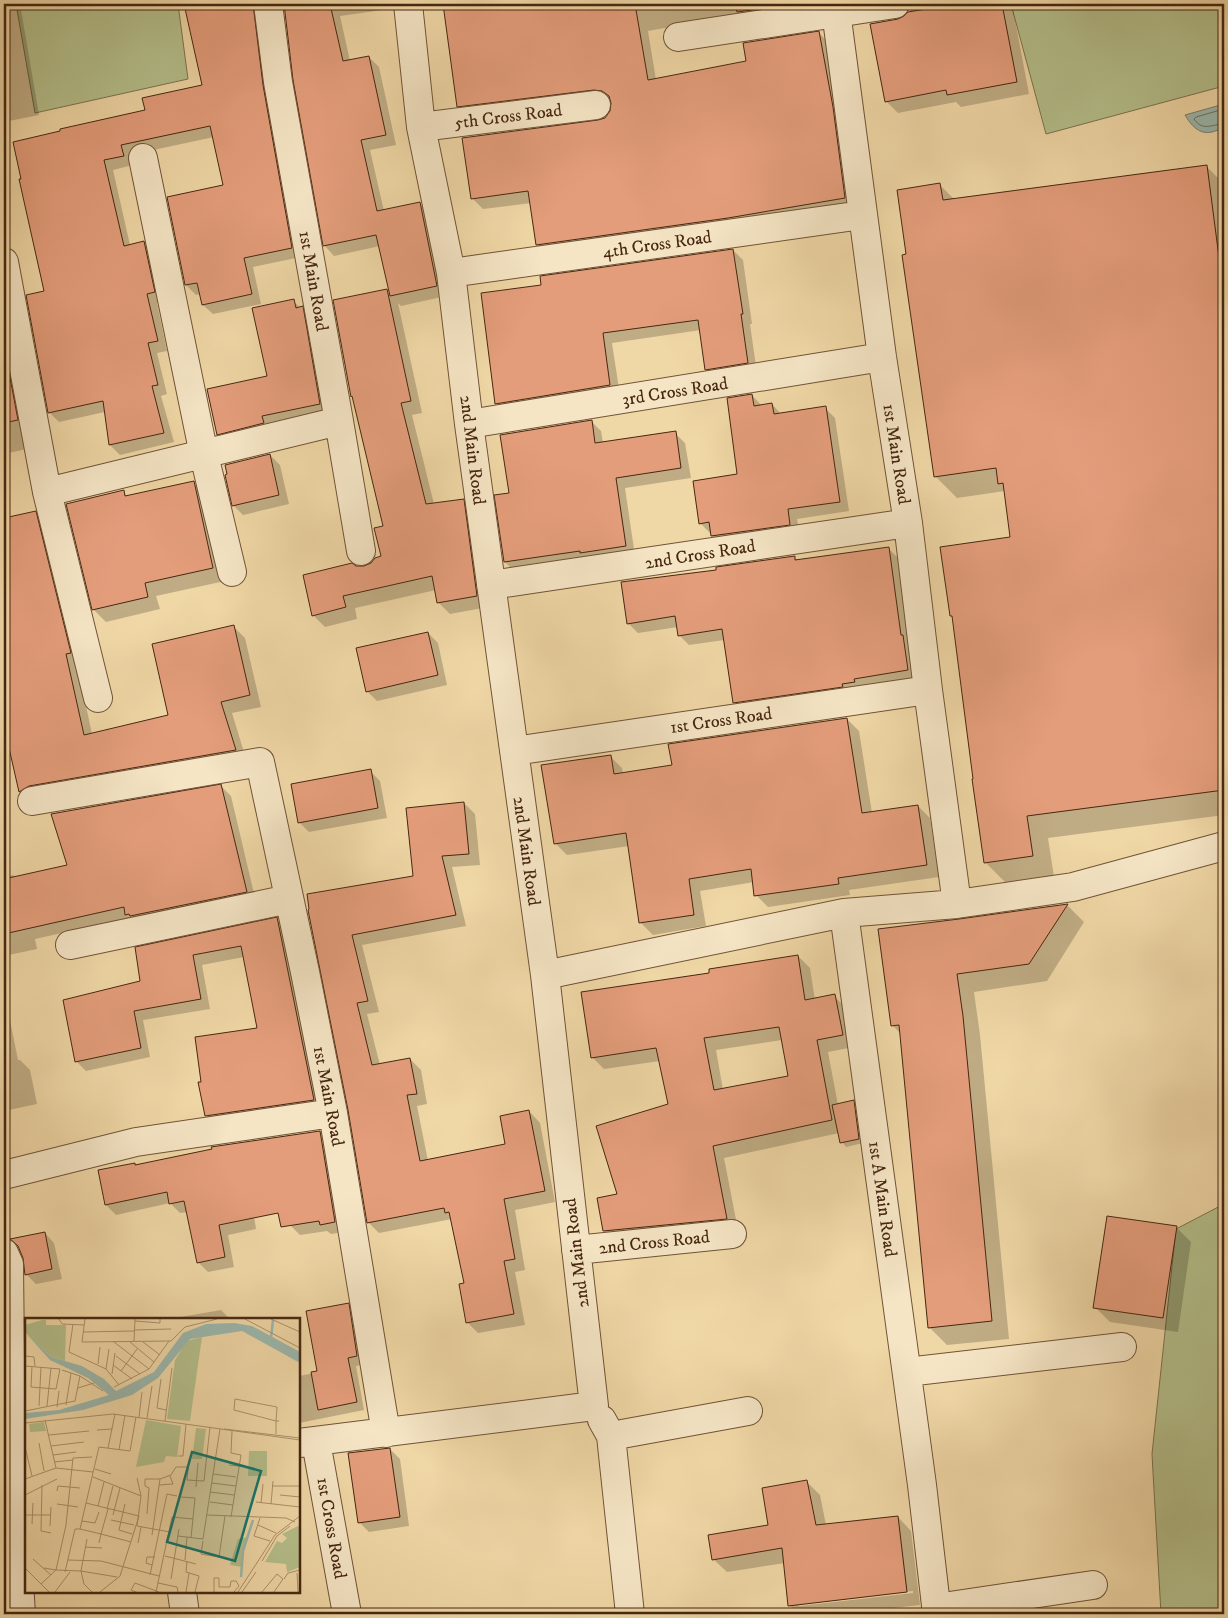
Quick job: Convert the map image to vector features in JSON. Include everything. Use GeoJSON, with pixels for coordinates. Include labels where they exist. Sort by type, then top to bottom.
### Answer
{"type":"FeatureCollection","features":[{"type":"Feature","properties":{"kind":"street","name":"1st Main Road"},"geometry":{"type":"LineString","coordinates":[[268,4],[278,82],[361,551]]}},
{"type":"Feature","properties":{"kind":"street","name":"2nd Main Road"},"geometry":{"type":"LineString","coordinates":[[408,4],[421,127],[451,273],[469,424],[545,975],[594,1406]]}},
{"type":"Feature","properties":{"kind":"street"},"geometry":{"type":"LineString","coordinates":[[678,37],[836,8],[895,4]]}},
{"type":"Feature","properties":{"kind":"street","name":"1st Main Road"},"geometry":{"type":"LineString","coordinates":[[836,8],[882,358],[908,522],[928,690],[957,904]]}},
{"type":"Feature","properties":{"kind":"street","name":"5th Cross Road"},"geometry":{"type":"LineString","coordinates":[[421,127],[596,105]]}},
{"type":"Feature","properties":{"kind":"street"},"geometry":{"type":"LineString","coordinates":[[143,158],[204,455],[232,572]]}},
{"type":"Feature","properties":{"kind":"street","name":"4th Cross Road"},"geometry":{"type":"LineString","coordinates":[[451,273],[862,214]]}},
{"type":"Feature","properties":{"kind":"street"},"geometry":{"type":"LineString","coordinates":[[4,270],[47,492],[98,698]]}},
{"type":"Feature","properties":{"kind":"street","name":"3rd Cross Road"},"geometry":{"type":"LineString","coordinates":[[469,424],[882,358]]}},
{"type":"Feature","properties":{"kind":"street"},"geometry":{"type":"LineString","coordinates":[[47,492],[339,421]]}},
{"type":"Feature","properties":{"kind":"street","name":"2nd Cross Road"},"geometry":{"type":"LineString","coordinates":[[491,585],[908,522]]}},
{"type":"Feature","properties":{"kind":"street","name":"1st Cross Road"},"geometry":{"type":"LineString","coordinates":[[514,751],[928,690]]}},
{"type":"Feature","properties":{"kind":"street","name":"1st Main Road"},"geometry":{"type":"LineString","coordinates":[[32,801],[260,762],[333,1113],[386,1433]]}},
{"type":"Feature","properties":{"kind":"street"},"geometry":{"type":"LineString","coordinates":[[545,975],[844,913],[957,904],[1073,887],[1224,846]]}},
{"type":"Feature","properties":{"kind":"street"},"geometry":{"type":"LineString","coordinates":[[70,945],[289,899]]}},
{"type":"Feature","properties":{"kind":"street","name":"1st A Main Road"},"geometry":{"type":"LineString","coordinates":[[844,913],[922,1485],[936,1611]]}},
{"type":"Feature","properties":{"kind":"street"},"geometry":{"type":"LineString","coordinates":[[4,1175],[136,1142],[333,1113]]}},
{"type":"Feature","properties":{"kind":"street","name":"2nd Cross Road"},"geometry":{"type":"LineString","coordinates":[[576,1250],[732,1234]]}},
{"type":"Feature","properties":{"kind":"street"},"geometry":{"type":"LineString","coordinates":[[4,1253],[9,1264],[7,1448],[21,1614]]}},
{"type":"Feature","properties":{"kind":"street"},"geometry":{"type":"LineString","coordinates":[[907,1372],[1122,1347]]}},
{"type":"Feature","properties":{"kind":"street"},"geometry":{"type":"LineString","coordinates":[[308,1443],[594,1406],[611,1436],[630,1614]]}},
{"type":"Feature","properties":{"kind":"street"},"geometry":{"type":"LineString","coordinates":[[611,1436],[748,1410]]}},
{"type":"Feature","properties":{"kind":"street","name":"1st Cross Road"},"geometry":{"type":"LineString","coordinates":[[308,1443],[347,1614]]}},
{"type":"Feature","properties":{"kind":"street"},"geometry":{"type":"LineString","coordinates":[[936,1611],[1093,1585]]}},
{"type":"Feature","properties":{"kind":"street"},"geometry":{"type":"LineString","coordinates":[[182,1593],[184,1614]]}},
{"type":"Feature","properties":{"kind":"green space"},"geometry":{"type":"Polygon","coordinates":[[[16,4],[178,4],[188,79],[35,113],[16,4]]]}},
{"type":"Feature","properties":{"kind":"green space"},"geometry":{"type":"Polygon","coordinates":[[[1011,4],[1224,4],[1224,86],[1046,134],[1011,4]]]}},
{"type":"Feature","properties":{"kind":"green space"},"geometry":{"type":"Polygon","coordinates":[[[1224,1204],[1224,1614],[1161,1614],[1152,1454],[1176,1229],[1224,1204]]]}},
{"type":"Feature","properties":{"kind":"water"},"geometry":{"type":"Polygon","coordinates":[[[1224,104],[1224,129],[1207,133],[1199,131],[1185,115],[1224,104]]]}},
{"type":"Feature","properties":{"kind":"building"},"geometry":{"type":"Polygon","coordinates":[[[184,4],[253,4],[263,85],[292,248],[244,258],[252,294],[202,305],[197,283],[185,285],[167,197],[223,185],[210,126],[121,145],[124,156],[104,160],[124,246],[144,241],[155,292],[147,294],[158,341],[148,343],[158,385],[152,386],[164,433],[109,445],[103,401],[48,413],[26,295],[44,291],[19,179],[21,179],[13,142],[60,131],[60,129],[145,110],[142,98],[202,85],[184,4]]]}},
{"type":"Feature","properties":{"kind":"building"},"geometry":{"type":"Polygon","coordinates":[[[284,4],[330,4],[343,61],[369,56],[386,135],[361,140],[377,211],[420,202],[437,286],[390,296],[376,235],[323,246],[293,80],[284,4]]]}},
{"type":"Feature","properties":{"kind":"building"},"geometry":{"type":"Polygon","coordinates":[[[443,4],[635,4],[648,80],[746,61],[743,43],[819,31],[833,107],[845,198],[728,218],[536,245],[528,191],[471,199],[462,138],[605,118],[610,111],[611,103],[609,96],[602,91],[594,90],[457,107],[443,4]]]}},
{"type":"Feature","properties":{"kind":"building"},"geometry":{"type":"Polygon","coordinates":[[[735,4],[793,4],[737,12],[735,4]]]}},
{"type":"Feature","properties":{"kind":"building"},"geometry":{"type":"Polygon","coordinates":[[[957,4],[1002,4],[1017,82],[947,95],[946,90],[885,102],[870,24],[898,19],[908,12],[957,4]]]}},
{"type":"Feature","properties":{"kind":"building"},"geometry":{"type":"Polygon","coordinates":[[[1207,165],[1224,296],[1224,790],[1027,816],[1033,856],[984,863],[952,616],[950,616],[940,547],[1010,537],[1003,483],[998,484],[996,468],[934,477],[902,255],[906,254],[897,190],[940,183],[943,200],[1207,165]]]}},
{"type":"Feature","properties":{"kind":"building"},"geometry":{"type":"Polygon","coordinates":[[[733,249],[748,363],[705,370],[698,320],[603,333],[610,385],[495,404],[481,293],[541,285],[540,276],[733,249]]]}},
{"type":"Feature","properties":{"kind":"building"},"geometry":{"type":"Polygon","coordinates":[[[387,289],[411,401],[401,403],[426,504],[464,499],[477,596],[437,603],[432,576],[343,596],[346,607],[312,616],[303,575],[352,563],[356,566],[364,566],[381,556],[374,528],[383,526],[351,397],[333,300],[387,289]]]}},
{"type":"Feature","properties":{"kind":"building"},"geometry":{"type":"Polygon","coordinates":[[[294,299],[296,308],[303,306],[320,404],[262,416],[264,423],[217,435],[207,389],[267,376],[252,308],[294,299]]]}},
{"type":"Feature","properties":{"kind":"building"},"geometry":{"type":"Polygon","coordinates":[[[4,346],[18,420],[4,423],[4,346]]]}},
{"type":"Feature","properties":{"kind":"building"},"geometry":{"type":"Polygon","coordinates":[[[752,394],[754,406],[772,403],[774,414],[826,406],[840,502],[788,509],[790,525],[711,536],[709,522],[699,524],[693,481],[737,474],[727,398],[752,394]]]}},
{"type":"Feature","properties":{"kind":"building"},"geometry":{"type":"Polygon","coordinates":[[[592,420],[595,443],[676,431],[681,468],[616,478],[626,546],[504,562],[494,495],[509,493],[500,435],[592,420]]]}},
{"type":"Feature","properties":{"kind":"building"},"geometry":{"type":"Polygon","coordinates":[[[270,454],[279,495],[232,506],[225,475],[227,474],[225,465],[270,454]]]}},
{"type":"Feature","properties":{"kind":"building"},"geometry":{"type":"Polygon","coordinates":[[[194,481],[213,568],[145,583],[148,597],[92,610],[66,504],[124,490],[125,496],[194,481]]]}},
{"type":"Feature","properties":{"kind":"building"},"geometry":{"type":"Polygon","coordinates":[[[36,511],[71,653],[66,654],[84,735],[168,715],[152,644],[234,625],[250,695],[221,702],[236,750],[29,786],[19,792],[4,726],[4,518],[36,511]]]}},
{"type":"Feature","properties":{"kind":"building"},"geometry":{"type":"Polygon","coordinates":[[[889,547],[901,635],[903,635],[908,670],[854,679],[855,682],[842,684],[843,687],[733,703],[722,629],[678,636],[675,616],[627,624],[621,582],[716,570],[716,567],[795,556],[795,560],[889,547]]]}},
{"type":"Feature","properties":{"kind":"building"},"geometry":{"type":"Polygon","coordinates":[[[428,632],[438,675],[366,692],[356,648],[428,632]]]}},
{"type":"Feature","properties":{"kind":"building"},"geometry":{"type":"Polygon","coordinates":[[[847,718],[862,813],[918,805],[927,865],[838,878],[839,884],[754,896],[751,869],[689,879],[694,915],[639,923],[626,833],[554,844],[541,765],[611,755],[614,774],[672,765],[668,744],[847,718]]]}},
{"type":"Feature","properties":{"kind":"building"},"geometry":{"type":"Polygon","coordinates":[[[371,769],[378,808],[298,823],[291,784],[371,769]]]}},
{"type":"Feature","properties":{"kind":"building"},"geometry":{"type":"Polygon","coordinates":[[[221,784],[247,892],[130,916],[129,914],[125,915],[124,907],[4,934],[4,879],[67,865],[51,814],[221,784]]]}},
{"type":"Feature","properties":{"kind":"building"},"geometry":{"type":"Polygon","coordinates":[[[464,802],[469,854],[442,856],[456,915],[352,935],[368,1001],[357,1003],[372,1065],[410,1058],[417,1094],[407,1095],[420,1161],[505,1144],[500,1116],[529,1110],[545,1191],[504,1199],[515,1259],[504,1261],[514,1314],[466,1323],[459,1284],[464,1283],[449,1212],[445,1213],[444,1208],[367,1223],[348,1110],[308,910],[307,894],[413,876],[406,808],[464,802]]]}},
{"type":"Feature","properties":{"kind":"building"},"geometry":{"type":"Polygon","coordinates":[[[1068,904],[1029,964],[957,974],[963,1016],[992,1321],[928,1328],[899,1025],[891,1026],[878,929],[1068,904]]]}},
{"type":"Feature","properties":{"kind":"building"},"geometry":{"type":"Polygon","coordinates":[[[277,917],[314,1100],[205,1116],[198,1082],[201,1082],[195,1037],[257,1028],[241,946],[193,955],[201,999],[134,1011],[141,1048],[75,1062],[63,1000],[140,981],[135,947],[277,917]]]}},
{"type":"Feature","properties":{"kind":"building"},"geometry":{"type":"Polygon","coordinates":[[[798,955],[805,1000],[835,994],[843,1035],[817,1040],[832,1120],[713,1146],[727,1219],[603,1231],[597,1198],[617,1194],[596,1126],[668,1104],[656,1048],[591,1058],[581,992],[709,973],[709,969],[798,955]],[[779,1027],[704,1038],[714,1090],[788,1076],[779,1027]]]}},
{"type":"Feature","properties":{"kind":"building"},"geometry":{"type":"Polygon","coordinates":[[[854,1100],[859,1139],[840,1143],[832,1105],[854,1100]]]}},
{"type":"Feature","properties":{"kind":"building"},"geometry":{"type":"Polygon","coordinates":[[[320,1131],[335,1222],[320,1225],[319,1221],[281,1227],[278,1213],[219,1225],[225,1257],[197,1263],[184,1201],[169,1204],[167,1192],[105,1205],[98,1170],[135,1163],[135,1165],[212,1149],[211,1147],[320,1131]]]}},
{"type":"Feature","properties":{"kind":"building"},"geometry":{"type":"Polygon","coordinates":[[[1107,1216],[1177,1226],[1163,1318],[1093,1308],[1107,1216]]]}},
{"type":"Feature","properties":{"kind":"building"},"geometry":{"type":"Polygon","coordinates":[[[45,1232],[52,1269],[25,1275],[23,1258],[18,1246],[10,1239],[45,1232]]]}},
{"type":"Feature","properties":{"kind":"building"},"geometry":{"type":"Polygon","coordinates":[[[349,1303],[357,1356],[348,1358],[357,1402],[318,1410],[311,1372],[317,1371],[306,1311],[349,1303]]]}},
{"type":"Feature","properties":{"kind":"building"},"geometry":{"type":"Polygon","coordinates":[[[390,1448],[400,1517],[358,1523],[348,1453],[390,1448]]]}},
{"type":"Feature","properties":{"kind":"building"},"geometry":{"type":"Polygon","coordinates":[[[807,1480],[816,1525],[898,1516],[907,1592],[788,1606],[782,1548],[712,1560],[708,1535],[768,1525],[762,1488],[807,1480]]]}}]}
